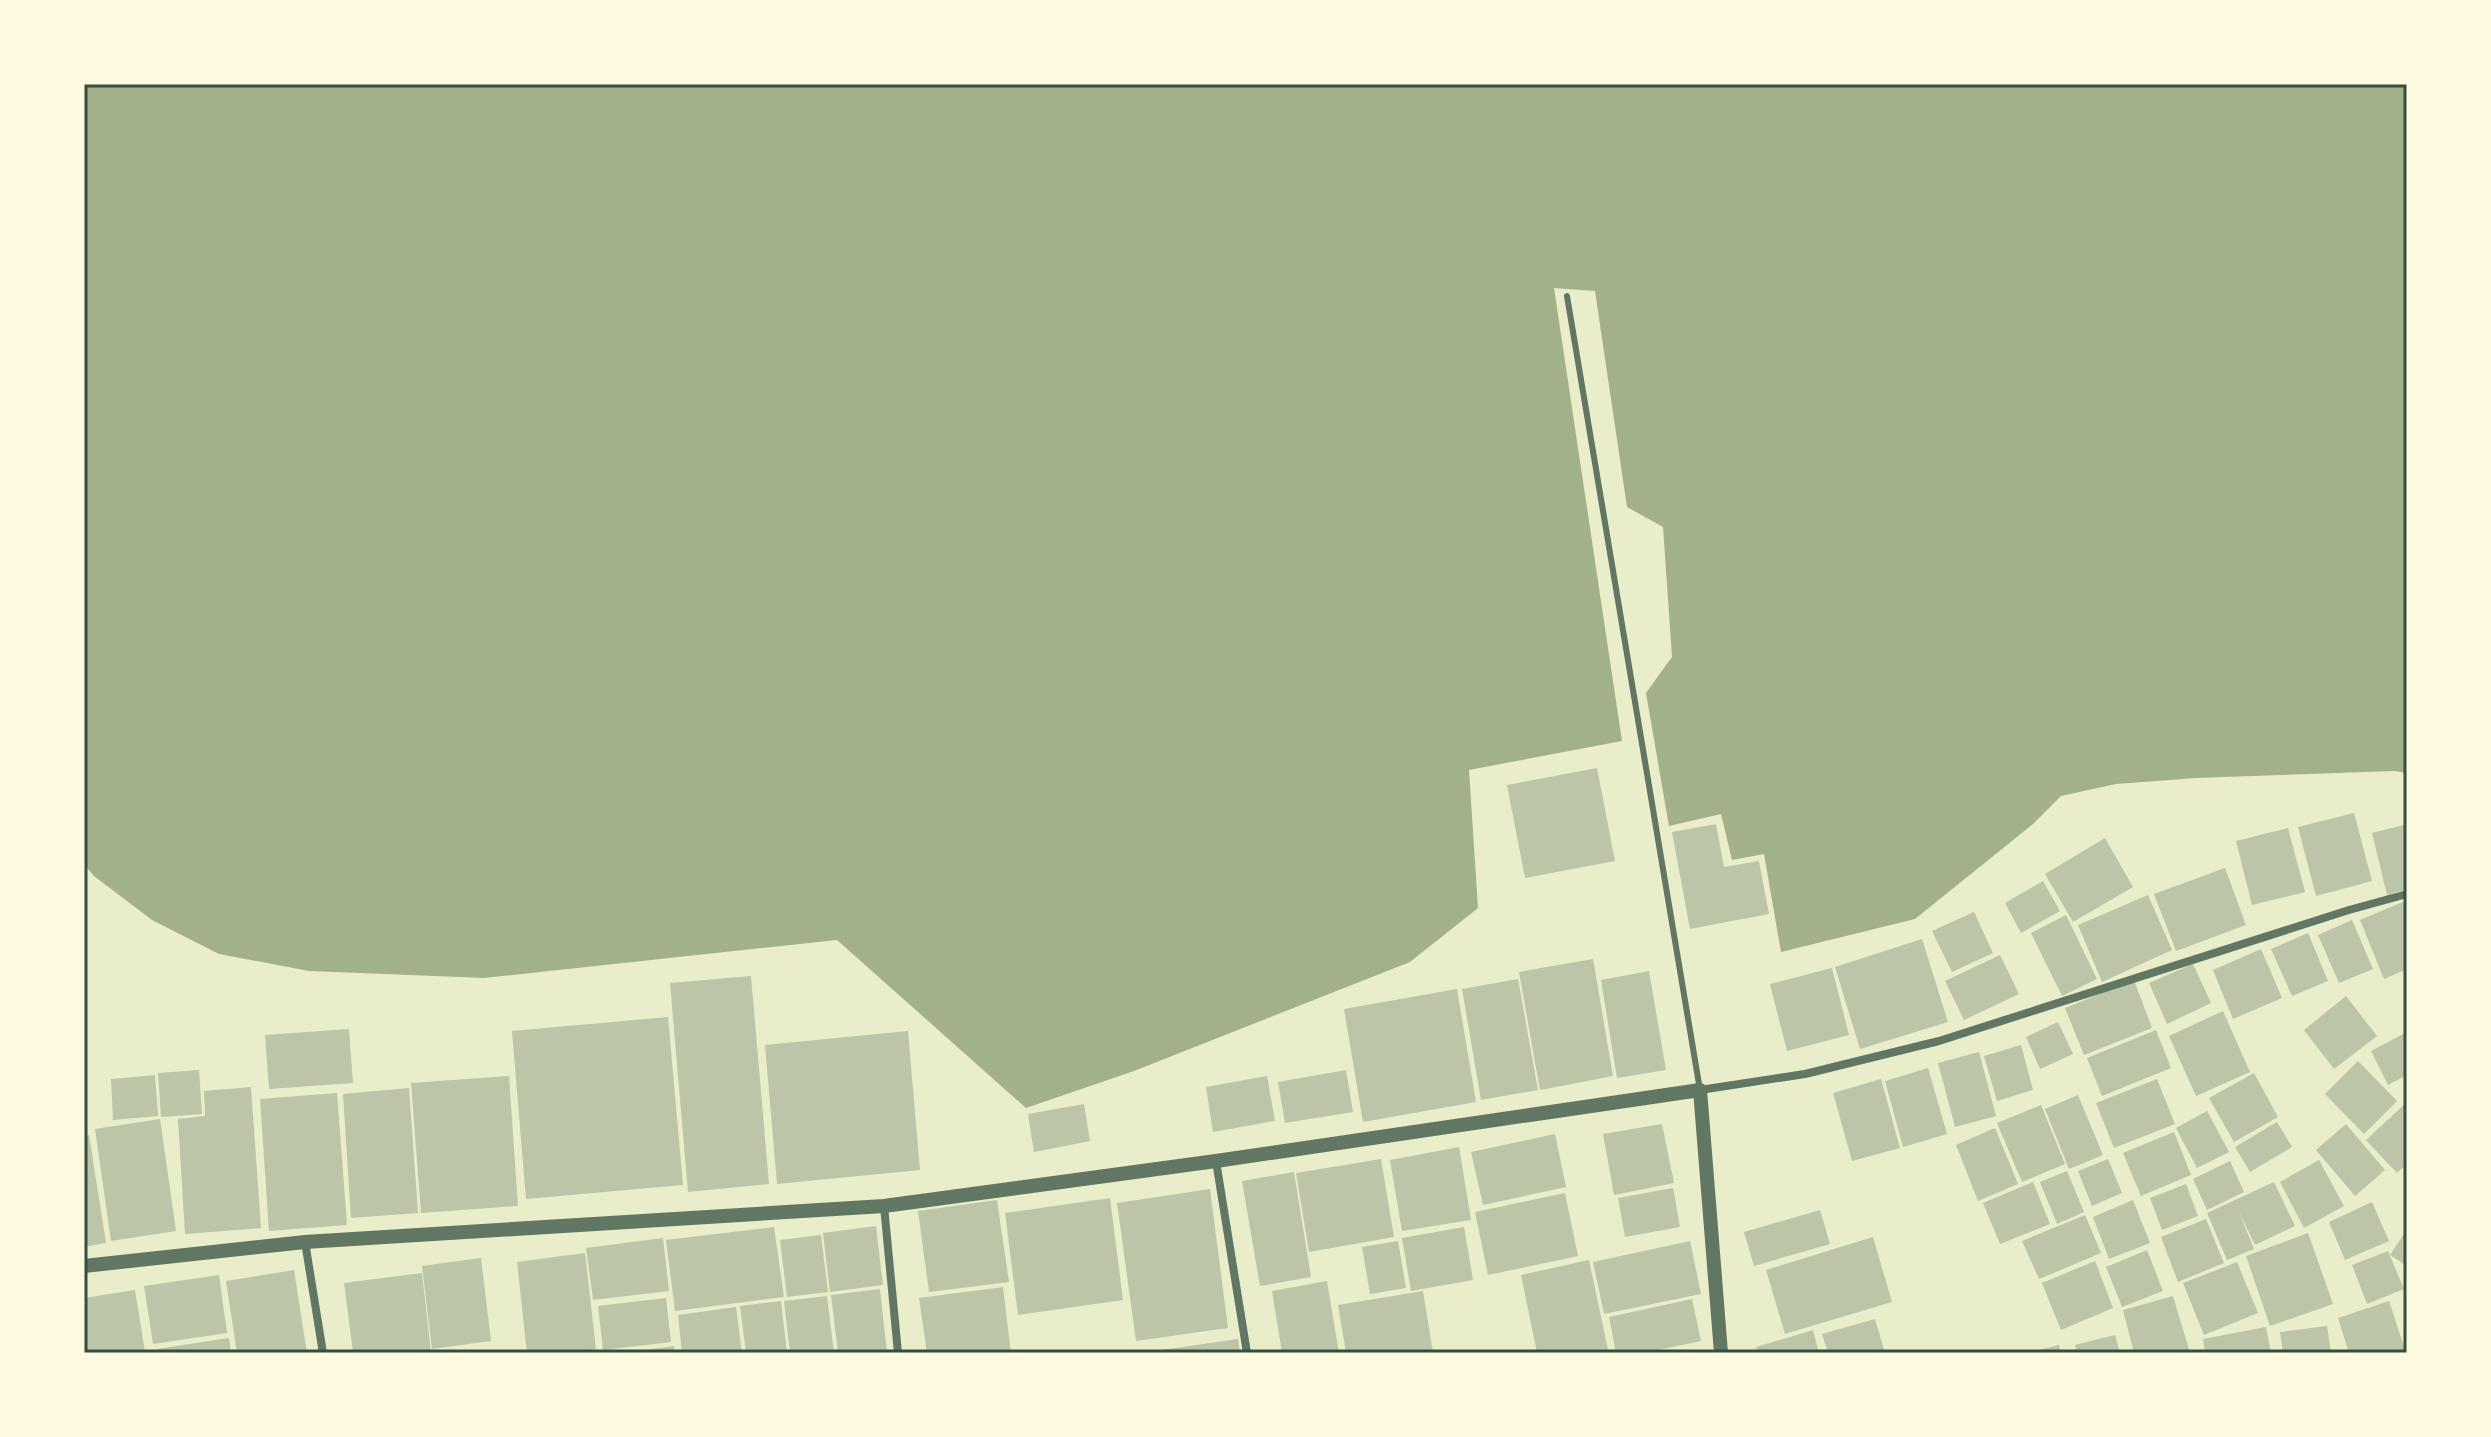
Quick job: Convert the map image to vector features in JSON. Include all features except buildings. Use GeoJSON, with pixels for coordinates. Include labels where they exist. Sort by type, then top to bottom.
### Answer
{"type":"FeatureCollection","features":[{"type":"Feature","properties":{"kind":"street"},"geometry":{"type":"LineString","coordinates":[[84,1266],[305,1242],[884,1206],[1216,1161],[1805,1074],[1939,1041],[2407,894]]}},
{"type":"Feature","properties":{"kind":"street"},"geometry":{"type":"LineString","coordinates":[[1700,1090],[1721,1353]]}},
{"type":"Feature","properties":{"kind":"street"},"geometry":{"type":"LineString","coordinates":[[1216,1161],[1247,1353]]}},
{"type":"Feature","properties":{"kind":"street"},"geometry":{"type":"LineString","coordinates":[[884,1206],[898,1353]]}},
{"type":"Feature","properties":{"kind":"street"},"geometry":{"type":"LineString","coordinates":[[305,1242],[323,1353]]}},
{"type":"Feature","properties":{"kind":"lane"},"geometry":{"type":"LineString","coordinates":[[1567,296],[1700,1090]]}},
{"type":"Feature","properties":{"kind":"shaded area"},"geometry":{"type":"Polygon","coordinates":[[[84,84],[2407,84],[2407,773],[2196,778],[2116,784],[2061,796],[2033,824],[1915,919],[1781,952],[1764,854],[1732,860],[1721,814],[1669,826],[1646,693],[1672,657],[1663,527],[1627,507],[1595,291],[1554,288],[1622,741],[1469,770],[1478,908],[1410,962],[1134,1071],[1026,1108],[837,940],[484,978],[309,971],[219,954],[152,920],[94,876],[84,864],[84,84]]]}}]}
